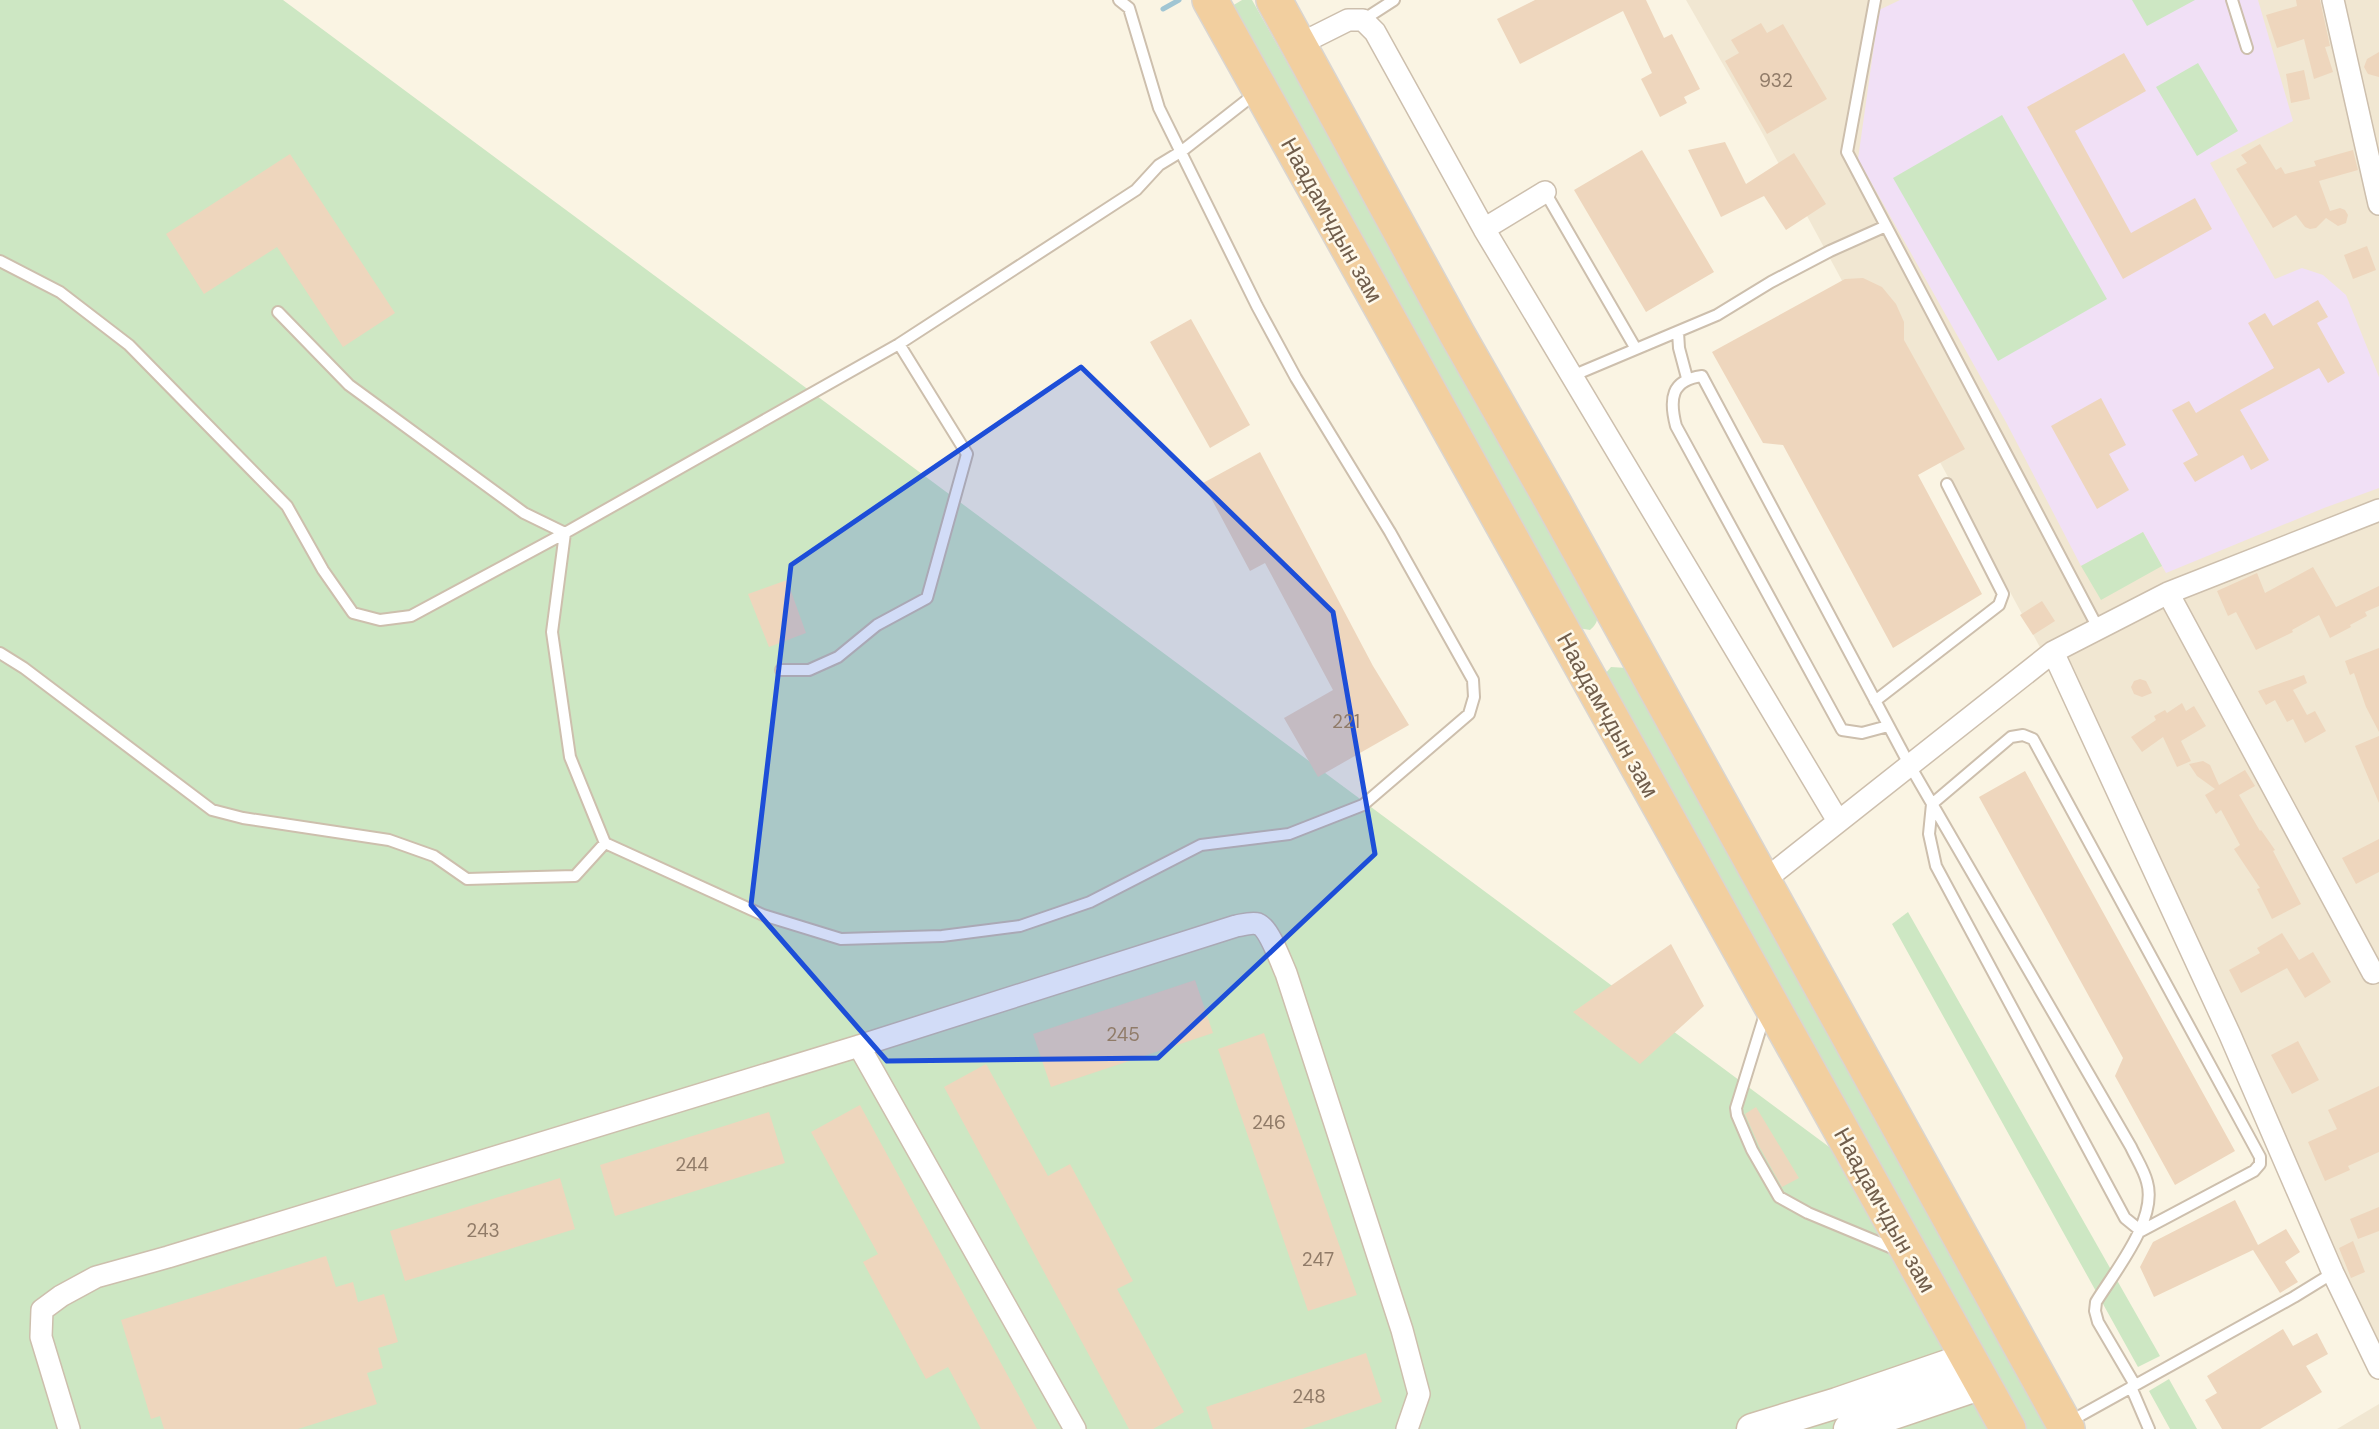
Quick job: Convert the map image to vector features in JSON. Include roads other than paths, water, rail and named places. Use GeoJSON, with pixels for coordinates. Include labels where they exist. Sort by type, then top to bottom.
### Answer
{"type":"FeatureCollection","features":[{"type":"Feature","properties":{"kind":"highway"},"geometry":{"type":"LineString","coordinates":[[1273,0],[2066,1427]]}},
{"type":"Feature","properties":{"kind":"highway","name":"Наадамчдын зам"},"geometry":{"type":"LineString","coordinates":[[1214,6],[2008,1429]]}},
{"type":"Feature","properties":{"kind":"highway"},"geometry":{"type":"LineString","coordinates":[[1578,662],[1626,633]]}},
{"type":"Feature","properties":{"kind":"main road"},"geometry":{"type":"LineString","coordinates":[[1850,1429],[1975,1371]]}},
{"type":"Feature","properties":{"kind":"main road"},"geometry":{"type":"LineString","coordinates":[[1752,1429],[1837,1403],[1975,1371]]}},
{"type":"Feature","properties":{"kind":"street"},"geometry":{"type":"LineString","coordinates":[[2333,0],[2379,204]]}},
{"type":"Feature","properties":{"kind":"street"},"geometry":{"type":"LineString","coordinates":[[1298,45],[1348,20],[1363,20],[1375,32],[1484,229],[1838,821]]}},
{"type":"Feature","properties":{"kind":"street"},"geometry":{"type":"LineString","coordinates":[[1484,229],[1545,192]]}},
{"type":"Feature","properties":{"kind":"street"},"geometry":{"type":"LineString","coordinates":[[1762,882],[2053,652],[2168,593],[2379,510]]}},
{"type":"Feature","properties":{"kind":"street"},"geometry":{"type":"LineString","coordinates":[[2168,593],[2373,973]]}},
{"type":"Feature","properties":{"kind":"street"},"geometry":{"type":"LineString","coordinates":[[2053,652],[2230,1035],[2333,1273],[2379,1368]]}},
{"type":"Feature","properties":{"kind":"street"},"geometry":{"type":"LineString","coordinates":[[69,1429],[41,1337],[42,1310],[96,1277],[859,1046],[1236,926],[1259,924],[1266,930],[1286,973],[1402,1330],[1419,1394],[1407,1429]]}},
{"type":"Feature","properties":{"kind":"street"},"geometry":{"type":"LineString","coordinates":[[859,1046],[1075,1429]]}},
{"type":"Feature","properties":{"kind":"lane"},"geometry":{"type":"LineString","coordinates":[[565,533],[552,632],[570,757],[605,843],[763,915],[841,939],[942,936],[1020,926],[1090,902],[1201,845],[1289,834],[1363,805],[1469,714],[1474,697],[1473,680],[1390,532],[1296,378],[1257,306],[1159,108],[1129,8],[1119,0]]}},
{"type":"Feature","properties":{"kind":"lane"},"geometry":{"type":"LineString","coordinates":[[1363,20],[1394,0]]}},
{"type":"Feature","properties":{"kind":"lane"},"geometry":{"type":"LineString","coordinates":[[1875,0],[1847,152],[2098,628]]}},
{"type":"Feature","properties":{"kind":"lane"},"geometry":{"type":"LineString","coordinates":[[2232,0],[2247,48]]}},
{"type":"Feature","properties":{"kind":"lane"},"geometry":{"type":"LineString","coordinates":[[0,261],[60,292],[129,345],[287,506],[323,570],[353,613],[380,620],[411,616],[565,533],[899,344],[1136,190],[1160,165],[1182,151],[1259,90]]}},
{"type":"Feature","properties":{"kind":"lane"},"geometry":{"type":"LineString","coordinates":[[1545,192],[1636,349]]}},
{"type":"Feature","properties":{"kind":"lane"},"geometry":{"type":"LineString","coordinates":[[1572,376],[1717,315],[1771,282],[1886,226]]}},
{"type":"Feature","properties":{"kind":"lane"},"geometry":{"type":"LineString","coordinates":[[278,312],[349,385],[524,513],[565,533]]}},
{"type":"Feature","properties":{"kind":"lane"},"geometry":{"type":"LineString","coordinates":[[1678,332],[1687,378]]}},
{"type":"Feature","properties":{"kind":"lane"},"geometry":{"type":"LineString","coordinates":[[781,670],[808,670],[838,657],[877,625],[927,598],[967,454],[899,344]]}},
{"type":"Feature","properties":{"kind":"lane"},"geometry":{"type":"LineString","coordinates":[[1888,726],[1862,733],[1842,730],[1676,426],[1671,407],[1675,389],[1687,378],[1702,376],[1931,804],[2131,1147],[2148,1183],[2149,1204],[2141,1231],[2096,1302],[2095,1311],[2098,1322],[2133,1386],[2150,1429]]}},
{"type":"Feature","properties":{"kind":"lane"},"geometry":{"type":"LineString","coordinates":[[1875,701],[1999,605],[2003,594],[1947,484]]}},
{"type":"Feature","properties":{"kind":"lane"},"geometry":{"type":"LineString","coordinates":[[0,653],[24,668],[212,810],[243,818],[389,839],[435,856],[467,879],[575,876],[605,843]]}},
{"type":"Feature","properties":{"kind":"lane"},"geometry":{"type":"LineString","coordinates":[[2024,735],[2033,739],[2260,1157],[2260,1164],[2254,1171],[2141,1231],[2125,1218],[2118,1207],[1936,866],[1929,834],[1931,804],[2011,737],[2024,735]]}},
{"type":"Feature","properties":{"kind":"lane"},"geometry":{"type":"LineString","coordinates":[[1768,1001],[1736,1108],[1752,1150],[1779,1197],[1808,1213],[1911,1256]]}},
{"type":"Feature","properties":{"kind":"lane"},"geometry":{"type":"LineString","coordinates":[[2066,1427],[2333,1273]]}},
{"type":"Feature","properties":{"kind":"waterway"},"geometry":{"type":"LineString","coordinates":[[1163,9],[1179,0]]}}]}
